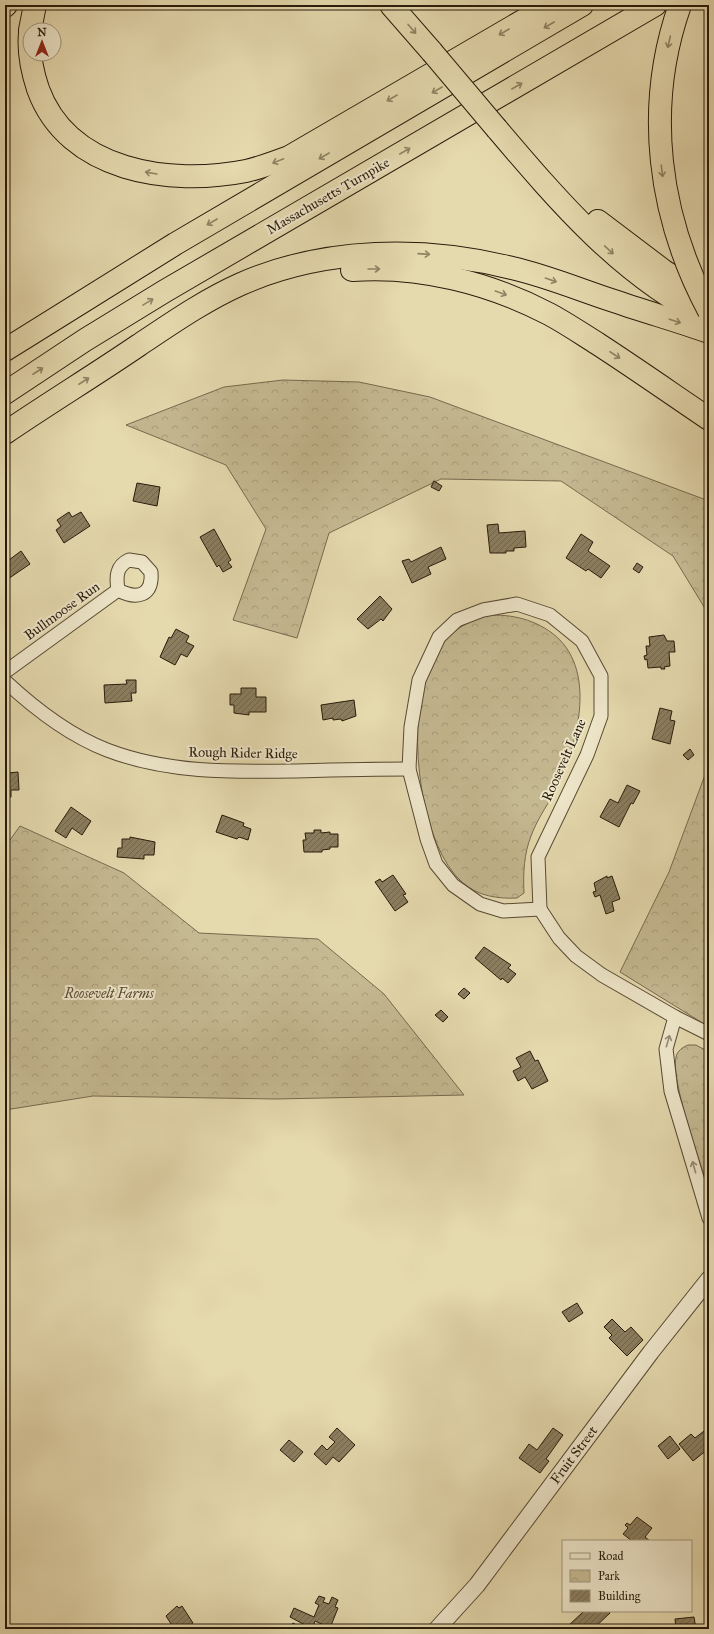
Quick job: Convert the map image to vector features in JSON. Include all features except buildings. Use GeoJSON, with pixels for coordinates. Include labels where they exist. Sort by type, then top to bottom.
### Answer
{"type":"FeatureCollection","features":[{"type":"Feature","properties":{"kind":"highway"},"geometry":{"type":"LineString","coordinates":[[32,22],[35,5]]}},
{"type":"Feature","properties":{"kind":"highway"},"geometry":{"type":"LineString","coordinates":[[391,5],[438,49],[502,126],[547,188],[620,261],[668,296],[709,319]]}},
{"type":"Feature","properties":{"kind":"highway"},"geometry":{"type":"LineString","coordinates":[[411,5],[438,49]]}},
{"type":"Feature","properties":{"kind":"highway"},"geometry":{"type":"LineString","coordinates":[[31,62],[40,95],[50,114],[73,139],[107,160],[127,168],[171,176],[208,176],[247,171],[288,157],[550,5]]}},
{"type":"Feature","properties":{"kind":"highway"},"geometry":{"type":"LineString","coordinates":[[5,350],[175,244],[582,5]]}},
{"type":"Feature","properties":{"kind":"highway","name":"Massachusetts Turnpike"},"geometry":{"type":"LineString","coordinates":[[5,393],[85,340],[165,291],[655,5]]}},
{"type":"Feature","properties":{"kind":"highway"},"geometry":{"type":"LineString","coordinates":[[680,5],[670,37],[662,78],[659,122],[661,163],[666,197],[677,235],[692,276],[709,311]]}},
{"type":"Feature","properties":{"kind":"highway"},"geometry":{"type":"LineString","coordinates":[[502,126],[601,224],[664,271],[709,299]]}},
{"type":"Feature","properties":{"kind":"highway"},"geometry":{"type":"LineString","coordinates":[[5,434],[180,318],[230,290],[255,279],[312,263],[363,255],[438,255],[513,268],[709,332]]}},
{"type":"Feature","properties":{"kind":"highway"},"geometry":{"type":"LineString","coordinates":[[140,345],[228,299],[278,281],[311,274],[354,270],[384,270],[422,273],[448,278],[493,291],[549,314],[606,349],[709,419]]}},
{"type":"Feature","properties":{"kind":"street","name":"Bullmoose Run"},"geometry":{"type":"LineString","coordinates":[[5,672],[118,590]]}},
{"type":"Feature","properties":{"kind":"street","name":"Roosevelt Lane"},"geometry":{"type":"LineString","coordinates":[[517,604],[550,615],[582,641],[601,676],[602,716],[587,754],[538,858],[540,909],[503,911],[480,904],[453,885],[436,864],[427,839],[409,769],[411,727],[419,680],[439,637],[457,620],[482,610],[517,604]]}},
{"type":"Feature","properties":{"kind":"street","name":"Rough Rider Ridge"},"geometry":{"type":"LineString","coordinates":[[5,681],[24,699],[56,724],[107,750],[161,765],[205,771],[409,769]]}},
{"type":"Feature","properties":{"kind":"street"},"geometry":{"type":"LineString","coordinates":[[540,909],[559,938],[576,956],[602,975],[675,1017],[709,1034]]}},
{"type":"Feature","properties":{"kind":"street"},"geometry":{"type":"LineString","coordinates":[[675,1017],[666,1049],[671,1091],[709,1218]]}},
{"type":"Feature","properties":{"kind":"street","name":"Fruit Street"},"geometry":{"type":"LineString","coordinates":[[437,1629],[477,1585],[651,1352],[709,1279]]}},
{"type":"Feature","properties":{"kind":"green space"},"geometry":{"type":"Polygon","coordinates":[[[283,380],[359,382],[430,397],[709,501],[709,615],[673,556],[561,481],[441,479],[329,533],[297,638],[233,620],[266,529],[226,465],[126,425],[224,387],[283,380]]]}},
{"type":"Feature","properties":{"kind":"green space"},"geometry":{"type":"Polygon","coordinates":[[[501,615],[519,618],[536,624],[552,633],[566,648],[575,665],[579,685],[580,706],[572,748],[558,785],[537,822],[531,836],[524,864],[524,893],[517,898],[488,896],[475,891],[463,883],[448,866],[437,843],[428,817],[418,758],[420,704],[426,679],[441,647],[449,636],[462,626],[483,616],[501,615]]]}},
{"type":"Feature","properties":{"kind":"green space"},"geometry":{"type":"Polygon","coordinates":[[[709,764],[709,1027],[620,972],[669,872],[709,764]]]}},
{"type":"Feature","properties":{"kind":"green space","name":"Roosevelt Farms"},"geometry":{"type":"Polygon","coordinates":[[[20,826],[124,873],[199,933],[318,939],[384,994],[464,1095],[276,1099],[93,1096],[5,1110],[5,847],[20,826]]]}},
{"type":"Feature","properties":{"kind":"green space"},"geometry":{"type":"Polygon","coordinates":[[[688,1045],[696,1045],[709,1052],[709,1190],[687,1122],[678,1084],[676,1057],[680,1050],[688,1045]]]}}]}
